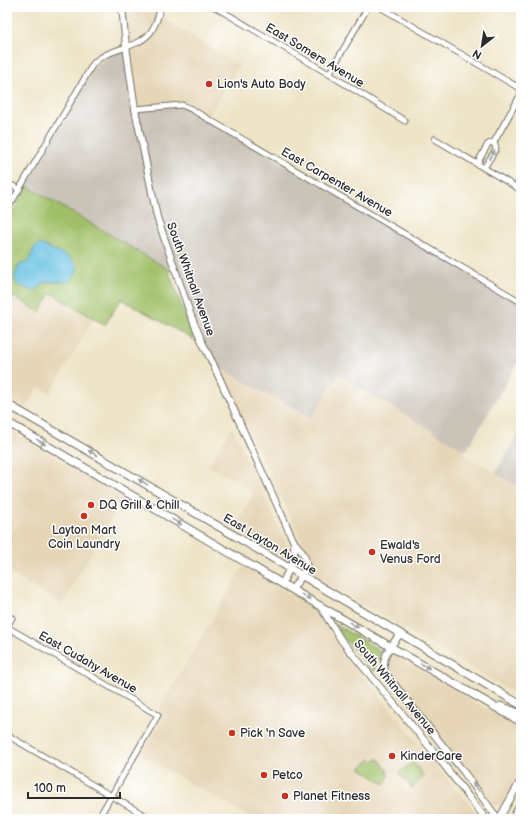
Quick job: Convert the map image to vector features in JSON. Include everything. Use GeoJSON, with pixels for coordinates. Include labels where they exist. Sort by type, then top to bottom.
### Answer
{"type":"FeatureCollection","features":[{"type":"Feature","properties":{"kind":"main road","name":"East Layton Avenue"},"geometry":{"type":"LineString","coordinates":[[7,404],[521,705]]}},
{"type":"Feature","properties":{"kind":"main road"},"geometry":{"type":"LineString","coordinates":[[7,422],[282,584],[521,722]]}},
{"type":"Feature","properties":{"kind":"main road"},"geometry":{"type":"LineString","coordinates":[[478,697],[521,714]]}},
{"type":"Feature","properties":{"kind":"street","name":"South Whitnall Avenue"},"geometry":{"type":"LineString","coordinates":[[122,7],[135,109],[157,217],[191,316],[294,542],[301,549],[307,562],[306,570],[292,589]]}},
{"type":"Feature","properties":{"kind":"street"},"geometry":{"type":"LineString","coordinates":[[7,210],[92,64],[103,55],[144,39],[154,28],[161,7]]}},
{"type":"Feature","properties":{"kind":"street","name":"East Somers Avenue"},"geometry":{"type":"LineString","coordinates":[[215,7],[329,74],[405,121]]}},
{"type":"Feature","properties":{"kind":"street"},"geometry":{"type":"LineString","coordinates":[[329,74],[368,7]]}},
{"type":"Feature","properties":{"kind":"street"},"geometry":{"type":"LineString","coordinates":[[380,7],[521,89]]}},
{"type":"Feature","properties":{"kind":"street"},"geometry":{"type":"LineString","coordinates":[[477,164],[488,144],[494,142],[521,94]]}},
{"type":"Feature","properties":{"kind":"street","name":"East Carpenter Avenue"},"geometry":{"type":"LineString","coordinates":[[135,109],[182,105],[191,108],[521,302]]}},
{"type":"Feature","properties":{"kind":"street"},"geometry":{"type":"LineString","coordinates":[[435,139],[521,190]]}},
{"type":"Feature","properties":{"kind":"street"},"geometry":{"type":"LineString","coordinates":[[484,168],[496,149],[494,142]]}},
{"type":"Feature","properties":{"kind":"street"},"geometry":{"type":"LineString","coordinates":[[7,183],[19,190]]}},
{"type":"Feature","properties":{"kind":"street","name":"South Whitnall Avenue"},"geometry":{"type":"LineString","coordinates":[[282,584],[294,559],[294,542]]}},
{"type":"Feature","properties":{"kind":"street","name":"South Whitnall Avenue"},"geometry":{"type":"LineString","coordinates":[[320,606],[341,640],[429,745],[486,819]]}},
{"type":"Feature","properties":{"kind":"street"},"geometry":{"type":"LineString","coordinates":[[7,626],[12,618]]}},
{"type":"Feature","properties":{"kind":"street","name":"East Cudahy Avenue"},"geometry":{"type":"LineString","coordinates":[[7,626],[158,715],[112,796]]}},
{"type":"Feature","properties":{"kind":"street","name":"South Whitnall Avenue"},"geometry":{"type":"LineString","coordinates":[[400,634],[383,663],[383,668],[386,674],[499,819]]}},
{"type":"Feature","properties":{"kind":"street"},"geometry":{"type":"LineString","coordinates":[[7,735],[151,819]]}},
{"type":"Feature","properties":{"kind":"street"},"geometry":{"type":"LineString","coordinates":[[499,819],[521,780]]}},
{"type":"Feature","properties":{"kind":"street"},"geometry":{"type":"LineString","coordinates":[[98,819],[112,796]]}},
{"type":"Feature","properties":{"kind":"street"},"geometry":{"type":"LineString","coordinates":[[512,819],[521,804]]}},
{"type":"Feature","properties":{"kind":"shaded area"},"geometry":{"type":"Polygon","coordinates":[[[122,7],[161,7],[158,16],[239,65],[207,118],[135,109],[122,7]]]}},
{"type":"Feature","properties":{"kind":"shaded area"},"geometry":{"type":"Polygon","coordinates":[[[126,46],[135,109],[182,105],[521,302],[521,357],[466,451],[338,375],[311,418],[213,364],[177,274],[27,186],[94,67],[112,52],[126,46]]]}},
{"type":"Feature","properties":{"kind":"shaded area"},"geometry":{"type":"Polygon","coordinates":[[[7,293],[40,312],[51,293],[94,319],[50,393],[38,387],[22,413],[7,404],[7,293]]]}},
{"type":"Feature","properties":{"kind":"shaded area"},"geometry":{"type":"Polygon","coordinates":[[[219,367],[311,418],[338,375],[466,451],[464,454],[521,488],[521,697],[323,581],[318,575],[219,367]]]}},
{"type":"Feature","properties":{"kind":"shaded area"},"geometry":{"type":"Polygon","coordinates":[[[232,427],[288,547],[290,556],[289,560],[286,560],[234,530],[254,493],[209,466],[232,427]]]}},
{"type":"Feature","properties":{"kind":"shaded area"},"geometry":{"type":"Polygon","coordinates":[[[7,429],[123,497],[62,604],[7,571],[7,429]]]}},
{"type":"Feature","properties":{"kind":"shaded area"},"geometry":{"type":"Polygon","coordinates":[[[521,430],[521,488],[495,473],[521,430]]]}},
{"type":"Feature","properties":{"kind":"shaded area"},"geometry":{"type":"Polygon","coordinates":[[[243,567],[318,611],[336,642],[455,789],[470,804],[480,819],[252,819],[143,756],[142,754],[165,714],[159,710],[243,567]]]}},
{"type":"Feature","properties":{"kind":"shaded area"},"geometry":{"type":"Polygon","coordinates":[[[394,657],[398,657],[521,729],[521,773],[502,804],[496,806],[492,803],[393,677],[390,672],[389,664],[394,657]]]}},
{"type":"Feature","properties":{"kind":"green space"},"geometry":{"type":"Polygon","coordinates":[[[27,186],[168,269],[194,340],[121,299],[105,325],[51,293],[40,312],[7,293],[7,220],[27,186]]]}},
{"type":"Feature","properties":{"kind":"green space"},"geometry":{"type":"Polygon","coordinates":[[[335,624],[381,651],[376,662],[376,670],[374,672],[348,643],[335,624]]]}},
{"type":"Feature","properties":{"kind":"green space"},"geometry":{"type":"Polygon","coordinates":[[[378,758],[388,771],[387,773],[389,776],[384,784],[360,768],[371,759],[373,761],[378,758]]]}},
{"type":"Feature","properties":{"kind":"green space"},"geometry":{"type":"Polygon","coordinates":[[[413,762],[424,776],[412,788],[399,773],[413,762]]]}},
{"type":"Feature","properties":{"kind":"water"},"geometry":{"type":"Polygon","coordinates":[[[40,244],[69,257],[78,266],[76,273],[67,282],[45,282],[35,291],[19,286],[14,278],[19,265],[28,262],[35,247],[40,244]]]}},
{"type":"Feature","properties":{"kind":"place","name":"Lion's Auto Body"},"geometry":{"type":"Point","coordinates":[209,84]}},
{"type":"Feature","properties":{"kind":"place","name":"DQ Grill & Chill"},"geometry":{"type":"Point","coordinates":[91,505]}},
{"type":"Feature","properties":{"kind":"place","name":"Layton Mart Coin Laundry"},"geometry":{"type":"Point","coordinates":[84,516]}},
{"type":"Feature","properties":{"kind":"place","name":"Ewald's Venus Ford"},"geometry":{"type":"Point","coordinates":[372,552]}},
{"type":"Feature","properties":{"kind":"place","name":"Pick 'n Save"},"geometry":{"type":"Point","coordinates":[232,733]}},
{"type":"Feature","properties":{"kind":"place","name":"KinderCare"},"geometry":{"type":"Point","coordinates":[392,756]}},
{"type":"Feature","properties":{"kind":"place","name":"Petco"},"geometry":{"type":"Point","coordinates":[264,775]}},
{"type":"Feature","properties":{"kind":"place","name":"Planet Fitness"},"geometry":{"type":"Point","coordinates":[285,796]}}]}
